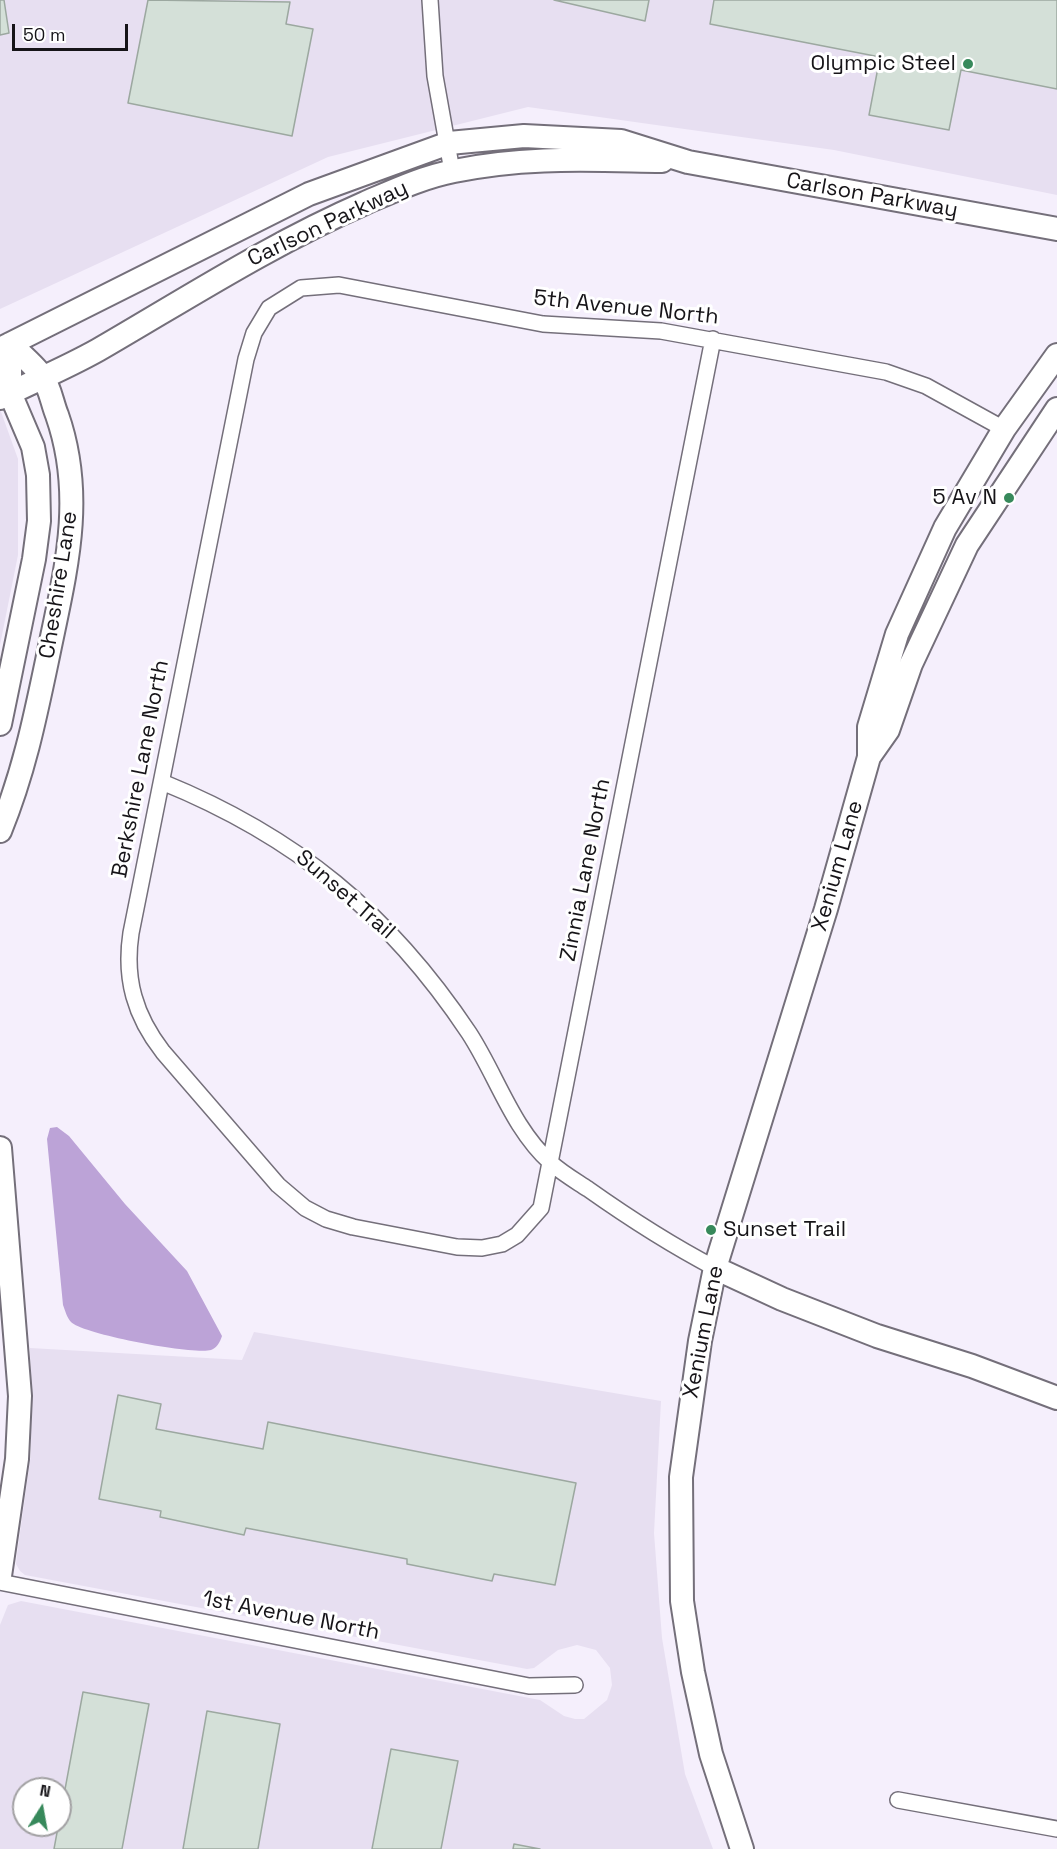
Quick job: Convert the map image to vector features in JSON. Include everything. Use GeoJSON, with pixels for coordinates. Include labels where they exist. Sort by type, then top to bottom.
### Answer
{"type":"FeatureCollection","features":[{"type":"Feature","properties":{"kind":"main road","name":"Carlson Parkway"},"geometry":{"type":"LineString","coordinates":[[5,347],[309,194],[449,143],[525,136],[621,141],[688,162],[1057,229]]}},
{"type":"Feature","properties":{"kind":"main road","name":"Carlson Parkway"},"geometry":{"type":"LineString","coordinates":[[5,396],[96,351],[232,269],[327,220],[427,178],[452,171],[541,159],[584,158],[688,162]]}},
{"type":"Feature","properties":{"kind":"main road","name":"Cheshire Lane"},"geometry":{"type":"LineString","coordinates":[[0,831],[19,786],[34,721],[65,574],[71,523],[70,462],[63,432],[43,377],[5,347]]}},
{"type":"Feature","properties":{"kind":"main road","name":"Cheshire Lane"},"geometry":{"type":"LineString","coordinates":[[0,724],[34,559],[39,503],[33,447],[5,396],[5,347]]}},
{"type":"Feature","properties":{"kind":"main road","name":"Xenium Lane"},"geometry":{"type":"LineString","coordinates":[[742,1849],[718,1779],[704,1727],[685,1619],[681,1575],[680,1499],[684,1450],[700,1341],[716,1268],[826,909],[869,757],[869,727],[902,624],[945,528],[1004,429],[1057,355]]}},
{"type":"Feature","properties":{"kind":"main road","name":"Xenium Lane"},"geometry":{"type":"LineString","coordinates":[[869,757],[888,730],[911,664],[968,545],[1057,409]]}},
{"type":"Feature","properties":{"kind":"main road"},"geometry":{"type":"LineString","coordinates":[[0,1148],[20,1396],[17,1459],[0,1576]]}},
{"type":"Feature","properties":{"kind":"main road","name":"Sunset Trail"},"geometry":{"type":"LineString","coordinates":[[716,1268],[782,1299],[877,1336],[972,1365],[1057,1398]]}},
{"type":"Feature","properties":{"kind":"street"},"geometry":{"type":"LineString","coordinates":[[430,0],[435,76],[449,143],[452,171]]}},
{"type":"Feature","properties":{"kind":"street","name":"5th Avenue North"},"geometry":{"type":"LineString","coordinates":[[339,285],[543,324],[661,330],[886,372],[927,386],[1004,429]]}},
{"type":"Feature","properties":{"kind":"street","name":"Berkshire Lane North"},"geometry":{"type":"LineString","coordinates":[[339,285],[301,288],[269,308],[254,333],[246,359],[129,946],[130,984],[136,1008],[147,1032],[278,1185],[316,1214],[353,1227]]}},
{"type":"Feature","properties":{"kind":"street","name":"Zinnia Lane North"},"geometry":{"type":"LineString","coordinates":[[353,1227],[464,1248],[482,1248],[502,1244],[525,1229],[537,1215],[543,1201],[713,339]]}},
{"type":"Feature","properties":{"kind":"street","name":"Sunset Trail"},"geometry":{"type":"LineString","coordinates":[[162,782],[264,831],[326,875],[386,928],[443,996],[479,1049],[516,1119],[551,1163],[671,1244],[716,1268]]}},
{"type":"Feature","properties":{"kind":"street","name":"1st Avenue North"},"geometry":{"type":"LineString","coordinates":[[0,1582],[529,1686],[575,1685]]}},
{"type":"Feature","properties":{"kind":"street"},"geometry":{"type":"LineString","coordinates":[[898,1800],[1057,1829]]}},
{"type":"Feature","properties":{"kind":"shaded area"},"geometry":{"type":"Polygon","coordinates":[[[0,0],[1057,0],[1057,195],[834,150],[528,107],[328,157],[0,309],[0,0]]]}},
{"type":"Feature","properties":{"kind":"shaded area"},"geometry":{"type":"Polygon","coordinates":[[[0,409],[18,459],[18,555],[0,645],[0,409]]]}},
{"type":"Feature","properties":{"kind":"shaded area"},"geometry":{"type":"Polygon","coordinates":[[[57,1127],[69,1136],[125,1204],[187,1271],[222,1336],[215,1348],[200,1351],[138,1342],[95,1332],[71,1322],[63,1305],[47,1139],[50,1128],[57,1127]]]}},
{"type":"Feature","properties":{"kind":"shaded area"},"geometry":{"type":"Polygon","coordinates":[[[254,1332],[661,1401],[654,1533],[662,1638],[685,1774],[713,1849],[0,1849],[0,1625],[8,1605],[21,1601],[540,1700],[564,1716],[575,1719],[584,1719],[607,1700],[612,1685],[610,1668],[596,1650],[577,1645],[558,1650],[534,1668],[527,1669],[25,1575],[16,1564],[31,1454],[30,1348],[242,1360],[254,1332]]]}},
{"type":"Feature","properties":{"kind":"building"},"geometry":{"type":"Polygon","coordinates":[[[0,0],[4,0],[9,33],[0,35],[0,0]]]}},
{"type":"Feature","properties":{"kind":"building"},"geometry":{"type":"Polygon","coordinates":[[[148,0],[290,2],[286,24],[313,29],[292,136],[128,103],[148,0]]]}},
{"type":"Feature","properties":{"kind":"building"},"geometry":{"type":"Polygon","coordinates":[[[554,0],[649,0],[645,21],[554,0]]]}},
{"type":"Feature","properties":{"kind":"building","name":"Olympic Steel"},"geometry":{"type":"Polygon","coordinates":[[[714,0],[1057,0],[1057,89],[961,70],[949,130],[869,115],[880,57],[710,24],[714,0]]]}},
{"type":"Feature","properties":{"kind":"building"},"geometry":{"type":"Polygon","coordinates":[[[118,1395],[161,1404],[156,1429],[263,1449],[268,1422],[576,1483],[555,1585],[494,1574],[492,1581],[407,1564],[407,1559],[246,1528],[244,1535],[160,1517],[161,1511],[99,1499],[118,1395]]]}},
{"type":"Feature","properties":{"kind":"building"},"geometry":{"type":"Polygon","coordinates":[[[83,1692],[149,1704],[122,1849],[54,1849],[56,1837],[72,1837],[72,1777],[67,1777],[83,1692]]]}},
{"type":"Feature","properties":{"kind":"building"},"geometry":{"type":"Polygon","coordinates":[[[207,1711],[280,1724],[258,1849],[183,1849],[207,1711]]]}},
{"type":"Feature","properties":{"kind":"building"},"geometry":{"type":"Polygon","coordinates":[[[391,1749],[458,1761],[441,1849],[372,1849],[391,1749]]]}},
{"type":"Feature","properties":{"kind":"building"},"geometry":{"type":"Polygon","coordinates":[[[514,1844],[540,1849],[513,1849],[514,1844]]]}},
{"type":"Feature","properties":{"kind":"place","name":"Olympic Steel"},"geometry":{"type":"Point","coordinates":[968,64]}},
{"type":"Feature","properties":{"kind":"place","name":"5 Av N"},"geometry":{"type":"Point","coordinates":[1009,498]}},
{"type":"Feature","properties":{"kind":"place","name":"Sunset Trail"},"geometry":{"type":"Point","coordinates":[711,1230]}}]}
